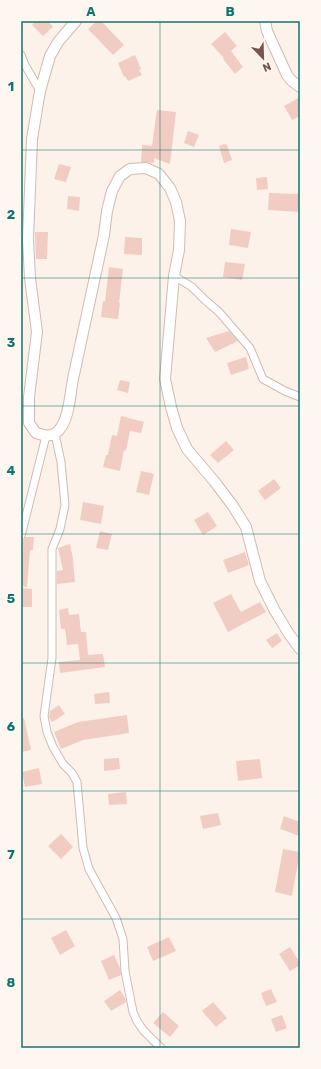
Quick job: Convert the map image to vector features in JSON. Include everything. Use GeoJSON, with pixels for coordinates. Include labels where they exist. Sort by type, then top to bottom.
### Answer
{"type":"FeatureCollection","features":[{"type":"Feature","properties":{"kind":"street"},"geometry":{"type":"LineString","coordinates":[[50,435],[36,433],[29,423],[29,397],[37,332],[30,278],[28,239],[32,139],[40,91],[48,62],[55,46],[76,21]]}},
{"type":"Feature","properties":{"kind":"street"},"geometry":{"type":"LineString","coordinates":[[265,21],[267,31],[287,75],[300,87]]}},
{"type":"Feature","properties":{"kind":"street"},"geometry":{"type":"LineString","coordinates":[[21,55],[40,91]]}},
{"type":"Feature","properties":{"kind":"street"},"geometry":{"type":"LineString","coordinates":[[21,536],[50,435],[62,426],[68,411],[72,381],[104,235],[107,211],[112,191],[120,176],[130,169],[146,168],[158,174],[170,188],[176,202],[180,221],[179,250],[174,276],[165,379],[177,428],[187,449],[214,480],[246,527],[260,581],[275,611],[300,649]]}},
{"type":"Feature","properties":{"kind":"street"},"geometry":{"type":"LineString","coordinates":[[174,276],[192,287],[219,312],[250,348],[263,379],[300,397]]}},
{"type":"Feature","properties":{"kind":"street"},"geometry":{"type":"LineString","coordinates":[[50,435],[61,462],[65,506],[60,529],[52,549],[52,658],[44,716],[47,732],[53,747],[63,764],[78,782],[83,848],[89,869],[116,918],[123,939],[126,972],[133,1012],[143,1030],[161,1048]]}},
{"type":"Feature","properties":{"kind":"building"},"geometry":{"type":"Polygon","coordinates":[[[36,21],[48,21],[53,27],[43,36],[32,25],[36,21]]]}},
{"type":"Feature","properties":{"kind":"building"},"geometry":{"type":"Polygon","coordinates":[[[97,21],[101,21],[124,45],[113,55],[88,29],[97,21]]]}},
{"type":"Feature","properties":{"kind":"building"},"geometry":{"type":"Polygon","coordinates":[[[225,32],[237,46],[231,51],[243,67],[235,74],[223,59],[224,58],[211,44],[225,32]]]}},
{"type":"Feature","properties":{"kind":"building"},"geometry":{"type":"Polygon","coordinates":[[[135,55],[142,75],[128,81],[125,76],[124,77],[118,63],[135,55]]]}},
{"type":"Feature","properties":{"kind":"building"},"geometry":{"type":"Polygon","coordinates":[[[300,97],[300,116],[292,120],[284,106],[300,97]]]}},
{"type":"Feature","properties":{"kind":"building"},"geometry":{"type":"Polygon","coordinates":[[[157,110],[176,112],[170,164],[154,158],[154,163],[141,162],[142,145],[152,146],[157,110]]]}},
{"type":"Feature","properties":{"kind":"building"},"geometry":{"type":"Polygon","coordinates":[[[188,131],[199,135],[194,147],[184,143],[188,131]]]}},
{"type":"Feature","properties":{"kind":"building"},"geometry":{"type":"Polygon","coordinates":[[[225,144],[227,145],[232,160],[224,163],[219,146],[225,144]]]}},
{"type":"Feature","properties":{"kind":"building"},"geometry":{"type":"Polygon","coordinates":[[[59,164],[71,167],[66,182],[54,179],[59,164]]]}},
{"type":"Feature","properties":{"kind":"building"},"geometry":{"type":"Polygon","coordinates":[[[267,177],[268,189],[257,190],[256,178],[267,177]]]}},
{"type":"Feature","properties":{"kind":"building"},"geometry":{"type":"Polygon","coordinates":[[[269,193],[300,194],[300,212],[268,210],[269,193]]]}},
{"type":"Feature","properties":{"kind":"building"},"geometry":{"type":"Polygon","coordinates":[[[68,196],[80,197],[79,211],[67,209],[68,196]]]}},
{"type":"Feature","properties":{"kind":"building"},"geometry":{"type":"Polygon","coordinates":[[[231,229],[251,232],[248,248],[229,245],[231,229]]]}},
{"type":"Feature","properties":{"kind":"building"},"geometry":{"type":"Polygon","coordinates":[[[35,232],[48,232],[47,259],[36,259],[35,232]]]}},
{"type":"Feature","properties":{"kind":"building"},"geometry":{"type":"Polygon","coordinates":[[[125,237],[142,238],[142,255],[124,254],[125,237]]]}},
{"type":"Feature","properties":{"kind":"building"},"geometry":{"type":"Polygon","coordinates":[[[225,262],[245,264],[242,280],[223,277],[225,262]]]}},
{"type":"Feature","properties":{"kind":"building"},"geometry":{"type":"Polygon","coordinates":[[[109,267],[123,269],[118,319],[101,317],[103,301],[105,301],[109,267]]]}},
{"type":"Feature","properties":{"kind":"building"},"geometry":{"type":"Polygon","coordinates":[[[229,331],[238,341],[215,352],[206,338],[229,331]]]}},
{"type":"Feature","properties":{"kind":"building"},"geometry":{"type":"Polygon","coordinates":[[[246,357],[249,369],[231,375],[227,363],[246,357]]]}},
{"type":"Feature","properties":{"kind":"building"},"geometry":{"type":"Polygon","coordinates":[[[120,380],[130,382],[128,393],[117,390],[120,380]]]}},
{"type":"Feature","properties":{"kind":"building"},"geometry":{"type":"Polygon","coordinates":[[[121,416],[144,422],[141,433],[130,431],[126,451],[124,450],[120,471],[103,467],[106,455],[108,455],[112,435],[117,436],[121,416]]]}},
{"type":"Feature","properties":{"kind":"building"},"geometry":{"type":"Polygon","coordinates":[[[226,441],[234,450],[218,463],[210,455],[226,441]]]}},
{"type":"Feature","properties":{"kind":"building"},"geometry":{"type":"Polygon","coordinates":[[[141,471],[154,474],[149,495],[136,492],[141,471]]]}},
{"type":"Feature","properties":{"kind":"building"},"geometry":{"type":"Polygon","coordinates":[[[274,479],[281,488],[265,500],[258,491],[274,479]]]}},
{"type":"Feature","properties":{"kind":"building"},"geometry":{"type":"Polygon","coordinates":[[[83,502],[104,506],[101,524],[80,520],[83,502]]]}},
{"type":"Feature","properties":{"kind":"building"},"geometry":{"type":"Polygon","coordinates":[[[208,512],[217,526],[203,535],[194,520],[208,512]]]}},
{"type":"Feature","properties":{"kind":"building"},"geometry":{"type":"Polygon","coordinates":[[[100,531],[112,534],[108,550],[96,548],[100,531]]]}},
{"type":"Feature","properties":{"kind":"building"},"geometry":{"type":"Polygon","coordinates":[[[26,537],[34,537],[33,550],[30,550],[27,587],[21,586],[21,555],[23,541],[26,537]]]}},
{"type":"Feature","properties":{"kind":"building"},"geometry":{"type":"Polygon","coordinates":[[[70,544],[75,582],[57,584],[57,571],[63,570],[58,548],[70,544]]]}},
{"type":"Feature","properties":{"kind":"building"},"geometry":{"type":"Polygon","coordinates":[[[245,552],[249,565],[228,573],[223,560],[245,552]]]}},
{"type":"Feature","properties":{"kind":"building"},"geometry":{"type":"Polygon","coordinates":[[[21,588],[32,589],[32,607],[21,607],[21,588]]]}},
{"type":"Feature","properties":{"kind":"building"},"geometry":{"type":"Polygon","coordinates":[[[231,594],[241,612],[260,602],[266,612],[228,632],[213,603],[231,594]]]}},
{"type":"Feature","properties":{"kind":"building"},"geometry":{"type":"Polygon","coordinates":[[[68,608],[69,615],[79,614],[81,632],[86,632],[88,655],[103,654],[105,667],[60,673],[59,662],[80,660],[78,644],[67,645],[65,629],[61,629],[59,610],[68,608]]]}},
{"type":"Feature","properties":{"kind":"building"},"geometry":{"type":"Polygon","coordinates":[[[277,633],[282,641],[272,648],[266,640],[277,633]]]}},
{"type":"Feature","properties":{"kind":"building"},"geometry":{"type":"Polygon","coordinates":[[[109,692],[110,703],[95,704],[94,694],[109,692]]]}},
{"type":"Feature","properties":{"kind":"building"},"geometry":{"type":"Polygon","coordinates":[[[59,705],[65,714],[52,722],[49,717],[50,711],[59,705]]]}},
{"type":"Feature","properties":{"kind":"building"},"geometry":{"type":"Polygon","coordinates":[[[127,715],[129,733],[83,740],[61,749],[54,732],[78,722],[127,715]]]}},
{"type":"Feature","properties":{"kind":"building"},"geometry":{"type":"Polygon","coordinates":[[[24,718],[31,750],[21,752],[21,719],[24,718]]]}},
{"type":"Feature","properties":{"kind":"building"},"geometry":{"type":"Polygon","coordinates":[[[119,758],[120,769],[104,771],[104,759],[119,758]]]}},
{"type":"Feature","properties":{"kind":"building"},"geometry":{"type":"Polygon","coordinates":[[[260,759],[262,778],[238,781],[236,761],[260,759]]]}},
{"type":"Feature","properties":{"kind":"building"},"geometry":{"type":"Polygon","coordinates":[[[39,768],[42,784],[25,787],[22,772],[39,768]]]}},
{"type":"Feature","properties":{"kind":"building"},"geometry":{"type":"Polygon","coordinates":[[[126,792],[127,804],[109,805],[108,794],[126,792]]]}},
{"type":"Feature","properties":{"kind":"building"},"geometry":{"type":"Polygon","coordinates":[[[218,813],[221,825],[203,829],[200,816],[218,813]]]}},
{"type":"Feature","properties":{"kind":"building"},"geometry":{"type":"Polygon","coordinates":[[[284,816],[300,822],[300,836],[280,829],[284,816]]]}},
{"type":"Feature","properties":{"kind":"building"},"geometry":{"type":"Polygon","coordinates":[[[61,834],[73,847],[61,859],[48,846],[61,834]]]}},
{"type":"Feature","properties":{"kind":"building"},"geometry":{"type":"Polygon","coordinates":[[[283,849],[300,852],[292,896],[275,892],[283,849]]]}},
{"type":"Feature","properties":{"kind":"building"},"geometry":{"type":"Polygon","coordinates":[[[66,930],[75,946],[60,955],[51,938],[66,930]]]}},
{"type":"Feature","properties":{"kind":"building"},"geometry":{"type":"Polygon","coordinates":[[[169,937],[176,951],[153,961],[147,947],[169,937]]]}},
{"type":"Feature","properties":{"kind":"building"},"geometry":{"type":"Polygon","coordinates":[[[290,947],[300,965],[290,971],[279,954],[290,947]]]}},
{"type":"Feature","properties":{"kind":"building"},"geometry":{"type":"Polygon","coordinates":[[[114,955],[120,968],[121,975],[109,980],[101,961],[114,955]]]}},
{"type":"Feature","properties":{"kind":"building"},"geometry":{"type":"Polygon","coordinates":[[[271,989],[277,1002],[266,1006],[261,993],[271,989]]]}},
{"type":"Feature","properties":{"kind":"building"},"geometry":{"type":"Polygon","coordinates":[[[120,990],[126,1002],[111,1011],[104,1001],[120,990]]]}},
{"type":"Feature","properties":{"kind":"building"},"geometry":{"type":"Polygon","coordinates":[[[213,1002],[227,1018],[216,1027],[202,1011],[213,1002]]]}},
{"type":"Feature","properties":{"kind":"building"},"geometry":{"type":"Polygon","coordinates":[[[163,1012],[179,1026],[170,1037],[153,1023],[163,1012]]]}},
{"type":"Feature","properties":{"kind":"building"},"geometry":{"type":"Polygon","coordinates":[[[282,1015],[287,1028],[276,1032],[271,1019],[282,1015]]]}}]}
